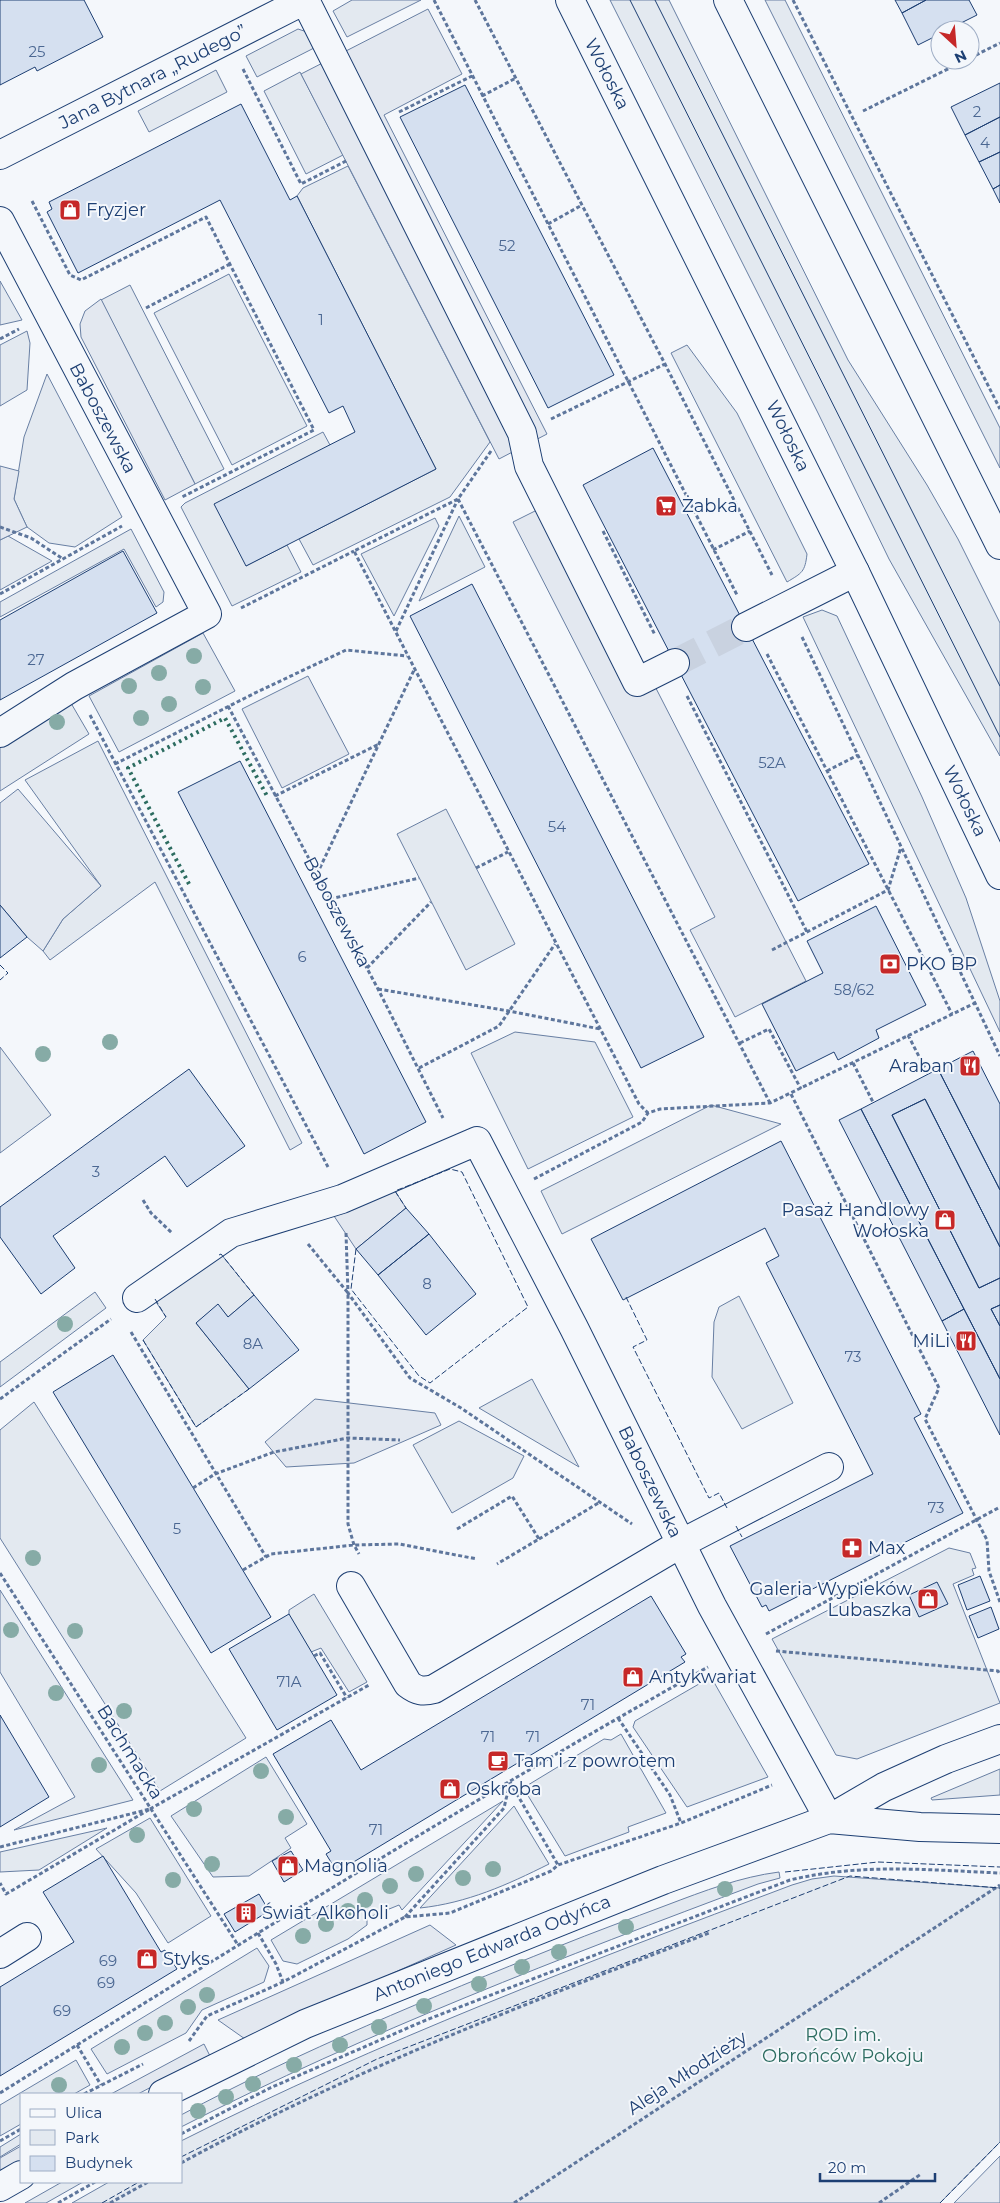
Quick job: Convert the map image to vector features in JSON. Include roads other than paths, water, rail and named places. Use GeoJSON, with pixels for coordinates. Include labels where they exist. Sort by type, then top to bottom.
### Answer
{"type":"FeatureCollection","features":[{"type":"Feature","properties":{"kind":"street"},"geometry":{"type":"LineString","coordinates":[[305,0],[522,433],[529,466],[637,682],[675,662]]}},
{"type":"Feature","properties":{"kind":"street","name":"Jana Bytnara „Rudego”"},"geometry":{"type":"LineString","coordinates":[[0,155],[305,0]]}},
{"type":"Feature","properties":{"kind":"street","name":"Wołoska"},"geometry":{"type":"LineString","coordinates":[[570,0],[855,572],[1000,876]]}},
{"type":"Feature","properties":{"kind":"street"},"geometry":{"type":"LineString","coordinates":[[728,0],[1000,545]]}},
{"type":"Feature","properties":{"kind":"street","name":"Baboszewska"},"geometry":{"type":"LineString","coordinates":[[0,221],[207,614],[74,686],[0,733]]}},
{"type":"Feature","properties":{"kind":"street"},"geometry":{"type":"LineString","coordinates":[[749,626],[855,572]]}},
{"type":"Feature","properties":{"kind":"street","name":"Baboszewska"},"geometry":{"type":"LineString","coordinates":[[137,1298],[231,1233],[342,1199],[477,1141],[574,1328],[680,1544],[736,1652],[829,1819]]}},
{"type":"Feature","properties":{"kind":"street"},"geometry":{"type":"LineString","coordinates":[[351,1586],[408,1684],[415,1690],[425,1691],[434,1689],[680,1544],[829,1467]]}},
{"type":"Feature","properties":{"kind":"street","name":"Antoniego Edwarda Odyńca"},"geometry":{"type":"LineString","coordinates":[[165,2093],[305,2024],[663,1880],[829,1819],[884,1786],[946,1759],[1000,1739]]}},
{"type":"Feature","properties":{"kind":"street","name":"Antoniego Edwarda Odyńca"},"geometry":{"type":"LineString","coordinates":[[829,1819],[920,1827],[1000,1829]]}},
{"type":"Feature","properties":{"kind":"street"},"geometry":{"type":"LineString","coordinates":[[0,1954],[27,1938]]}},
{"type":"Feature","properties":{"kind":"street"},"geometry":{"type":"LineString","coordinates":[[0,2188],[20,2176]]}},
{"type":"Feature","properties":{"kind":"tunnel"},"geometry":{"type":"LineString","coordinates":[[675,663],[746,627]]}},
{"type":"Feature","properties":{"kind":"tram line"},"geometry":{"type":"LineString","coordinates":[[630,0],[1000,737]]}},
{"type":"Feature","properties":{"kind":"tram line"},"geometry":{"type":"LineString","coordinates":[[655,0],[1000,686]]}},
{"type":"Feature","properties":{"kind":"place","name":"Fryzjer"},"geometry":{"type":"Point","coordinates":[70,210]}},
{"type":"Feature","properties":{"kind":"place","name":"Żabka"},"geometry":{"type":"Point","coordinates":[666,506]}},
{"type":"Feature","properties":{"kind":"place","name":"PKO BP"},"geometry":{"type":"Point","coordinates":[890,964]}},
{"type":"Feature","properties":{"kind":"place","name":"Araban"},"geometry":{"type":"Point","coordinates":[970,1066]}},
{"type":"Feature","properties":{"kind":"place","name":"Pasaż Handlowy Wołoska"},"geometry":{"type":"Point","coordinates":[945,1220]}},
{"type":"Feature","properties":{"kind":"place","name":"MiLi"},"geometry":{"type":"Point","coordinates":[966,1341]}},
{"type":"Feature","properties":{"kind":"place","name":"Max"},"geometry":{"type":"Point","coordinates":[852,1548]}},
{"type":"Feature","properties":{"kind":"place","name":"Galeria Wypieków Lubaszka"},"geometry":{"type":"Point","coordinates":[928,1599]}},
{"type":"Feature","properties":{"kind":"place","name":"Antykwariat"},"geometry":{"type":"Point","coordinates":[633,1677]}},
{"type":"Feature","properties":{"kind":"place","name":"Tam i z powrotem"},"geometry":{"type":"Point","coordinates":[498,1761]}},
{"type":"Feature","properties":{"kind":"place","name":"Oskroba"},"geometry":{"type":"Point","coordinates":[450,1789]}},
{"type":"Feature","properties":{"kind":"place","name":"Magnolia"},"geometry":{"type":"Point","coordinates":[288,1866]}},
{"type":"Feature","properties":{"kind":"place","name":"Świat Alkoholi"},"geometry":{"type":"Point","coordinates":[246,1913]}},
{"type":"Feature","properties":{"kind":"place","name":"Styks"},"geometry":{"type":"Point","coordinates":[147,1959]}},
{"type":"Feature","properties":{"kind":"park label","name":"ROD im. Obrońców Pokoju"},"geometry":{"type":"Point","coordinates":[843,2045]}}]}
